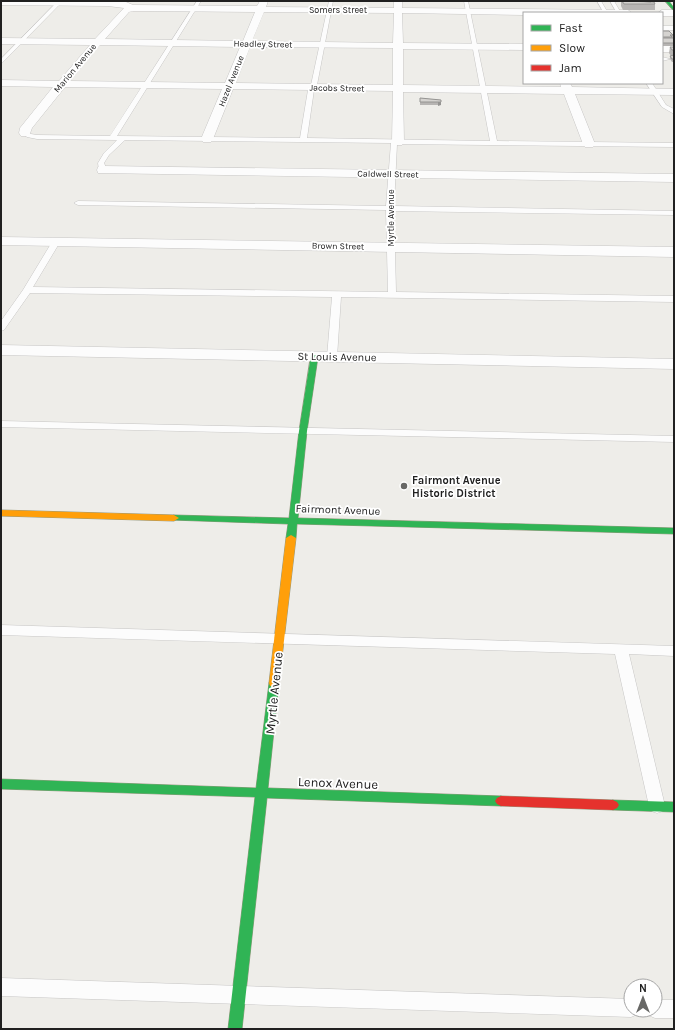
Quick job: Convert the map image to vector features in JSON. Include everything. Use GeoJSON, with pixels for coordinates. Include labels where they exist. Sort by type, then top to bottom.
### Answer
{"type":"FeatureCollection","features":[{"type":"Feature","properties":{"kind":"street"},"geometry":{"type":"LineString","coordinates":[[532,1],[536,12]]}},
{"type":"Feature","properties":{"kind":"street","name":"Somers Street"},"geometry":{"type":"LineString","coordinates":[[1,2],[118,3],[132,8],[193,9],[262,5],[330,5],[398,6],[468,11],[536,12]]}},
{"type":"Feature","properties":{"kind":"street","name":"Hazel Avenue"},"geometry":{"type":"LineString","coordinates":[[207,139],[262,5]]}},
{"type":"Feature","properties":{"kind":"street","name":"Myrtle Avenue"},"geometry":{"type":"LineString","coordinates":[[396,142],[398,6]]}},
{"type":"Feature","properties":{"kind":"street","name":"Marion Avenue"},"geometry":{"type":"LineString","coordinates":[[25,133],[26,128],[61,84],[126,10],[132,8]]}},
{"type":"Feature","properties":{"kind":"street"},"geometry":{"type":"LineString","coordinates":[[663,13],[674,14]]}},
{"type":"Feature","properties":{"kind":"street","name":"Headley Street"},"geometry":{"type":"LineString","coordinates":[[1,41],[523,47]]}},
{"type":"Feature","properties":{"kind":"street"},"geometry":{"type":"LineString","coordinates":[[663,49],[674,49]]}},
{"type":"Feature","properties":{"kind":"street","name":"Jacobs Street"},"geometry":{"type":"LineString","coordinates":[[1,84],[484,90],[567,87],[652,88],[674,92]]}},
{"type":"Feature","properties":{"kind":"street"},"geometry":{"type":"LineString","coordinates":[[567,87],[589,144]]}},
{"type":"Feature","properties":{"kind":"street","name":"Caldwell Street"},"geometry":{"type":"LineString","coordinates":[[103,170],[674,178]]}},
{"type":"Feature","properties":{"kind":"street","name":"Brown Street"},"geometry":{"type":"LineString","coordinates":[[1,241],[674,252]]}},
{"type":"Feature","properties":{"kind":"street","name":"St Louis Avenue"},"geometry":{"type":"LineString","coordinates":[[1,350],[674,364]]}},
{"type":"Feature","properties":{"kind":"street","name":"Myrtle Avenue"},"geometry":{"type":"LineString","coordinates":[[235,1029],[303,431],[323,357]]}},
{"type":"Feature","properties":{"kind":"street","name":"Fairmont Avenue"},"geometry":{"type":"LineString","coordinates":[[1,513],[674,531]]}},
{"type":"Feature","properties":{"kind":"street","name":"Lenox Avenue"},"geometry":{"type":"LineString","coordinates":[[1,784],[674,807]]}},
{"type":"Feature","properties":{"kind":"lane"},"geometry":{"type":"LineString","coordinates":[[112,138],[199,1]]}},
{"type":"Feature","properties":{"kind":"lane"},"geometry":{"type":"LineString","coordinates":[[466,1],[494,143]]}},
{"type":"Feature","properties":{"kind":"lane"},"geometry":{"type":"LineString","coordinates":[[599,1],[605,12]]}},
{"type":"Feature","properties":{"kind":"lane"},"geometry":{"type":"LineString","coordinates":[[1,62],[60,2]]}},
{"type":"Feature","properties":{"kind":"lane"},"geometry":{"type":"LineString","coordinates":[[612,2],[618,12]]}},
{"type":"Feature","properties":{"kind":"lane"},"geometry":{"type":"LineString","coordinates":[[303,141],[311,90],[313,88],[330,5]]}},
{"type":"Feature","properties":{"kind":"lane"},"geometry":{"type":"LineString","coordinates":[[663,28],[674,28]]}},
{"type":"Feature","properties":{"kind":"lane"},"geometry":{"type":"LineString","coordinates":[[663,31],[674,31]]}},
{"type":"Feature","properties":{"kind":"lane"},"geometry":{"type":"LineString","coordinates":[[652,88],[664,106],[674,112]]}},
{"type":"Feature","properties":{"kind":"lane"},"geometry":{"type":"LineString","coordinates":[[25,133],[33,137],[122,139],[674,145]]}},
{"type":"Feature","properties":{"kind":"lane"},"geometry":{"type":"LineString","coordinates":[[103,170],[101,163],[106,154],[122,139]]}},
{"type":"Feature","properties":{"kind":"lane","name":"Myrtle Avenue"},"geometry":{"type":"LineString","coordinates":[[392,294],[390,209],[396,142]]}},
{"type":"Feature","properties":{"kind":"lane"},"geometry":{"type":"LineString","coordinates":[[78,203],[674,213]]}},
{"type":"Feature","properties":{"kind":"lane"},"geometry":{"type":"LineString","coordinates":[[1,328],[27,290],[56,242]]}},
{"type":"Feature","properties":{"kind":"lane"},"geometry":{"type":"LineString","coordinates":[[27,290],[392,294],[674,300]]}},
{"type":"Feature","properties":{"kind":"lane","name":"Myrtle Avenue"},"geometry":{"type":"LineString","coordinates":[[323,357],[337,294]]}},
{"type":"Feature","properties":{"kind":"lane"},"geometry":{"type":"LineString","coordinates":[[1,424],[674,439]]}},
{"type":"Feature","properties":{"kind":"lane"},"geometry":{"type":"LineString","coordinates":[[1,630],[674,651]]}},
{"type":"Feature","properties":{"kind":"lane"},"geometry":{"type":"LineString","coordinates":[[621,649],[657,806]]}},
{"type":"Feature","properties":{"kind":"lane"},"geometry":{"type":"LineString","coordinates":[[1,986],[239,996],[623,1008]]}},
{"type":"Feature","properties":{"kind":"lane"},"geometry":{"type":"LineString","coordinates":[[663,1009],[674,1009]]}},
{"type":"Feature","properties":{"kind":"building"},"geometry":{"type":"Polygon","coordinates":[[[622,1],[654,2],[655,4],[624,4],[622,1]]]}},
{"type":"Feature","properties":{"kind":"building"},"geometry":{"type":"Polygon","coordinates":[[[663,31],[669,31],[673,35],[670,35],[672,37],[663,37],[663,31]]]}},
{"type":"Feature","properties":{"kind":"building"},"geometry":{"type":"Polygon","coordinates":[[[663,38],[674,38],[674,43],[663,43],[663,38]]]}},
{"type":"Feature","properties":{"kind":"building"},"geometry":{"type":"Polygon","coordinates":[[[674,55],[674,59],[672,59],[670,56],[674,55]]]}},
{"type":"Feature","properties":{"kind":"building"},"geometry":{"type":"Polygon","coordinates":[[[420,98],[441,100],[441,102],[420,102],[420,98]]]}},
{"type":"Feature","properties":{"kind":"traffic: fast"},"geometry":{"type":"LineString","coordinates":[[667,1],[674,10]]}},
{"type":"Feature","properties":{"kind":"traffic: fast"},"geometry":{"type":"LineString","coordinates":[[291,538],[303,431],[314,357]]}},
{"type":"Feature","properties":{"kind":"traffic: fast"},"geometry":{"type":"LineString","coordinates":[[174,518],[674,531]]}},
{"type":"Feature","properties":{"kind":"traffic: fast"},"geometry":{"type":"LineString","coordinates":[[235,1029],[274,683]]}},
{"type":"Feature","properties":{"kind":"traffic: fast"},"geometry":{"type":"LineString","coordinates":[[1,784],[501,801]]}},
{"type":"Feature","properties":{"kind":"traffic: fast"},"geometry":{"type":"LineString","coordinates":[[613,805],[674,807]]}},
{"type":"Feature","properties":{"kind":"traffic: slow"},"geometry":{"type":"LineString","coordinates":[[1,513],[174,518]]}},
{"type":"Feature","properties":{"kind":"traffic: slow"},"geometry":{"type":"LineString","coordinates":[[274,683],[291,538]]}},
{"type":"Feature","properties":{"kind":"traffic: jam"},"geometry":{"type":"LineString","coordinates":[[501,801],[613,805]]}},
{"type":"Feature","properties":{"kind":"place","name":"Fairmont Avenue Historic District"},"geometry":{"type":"Point","coordinates":[404,486]}}]}
